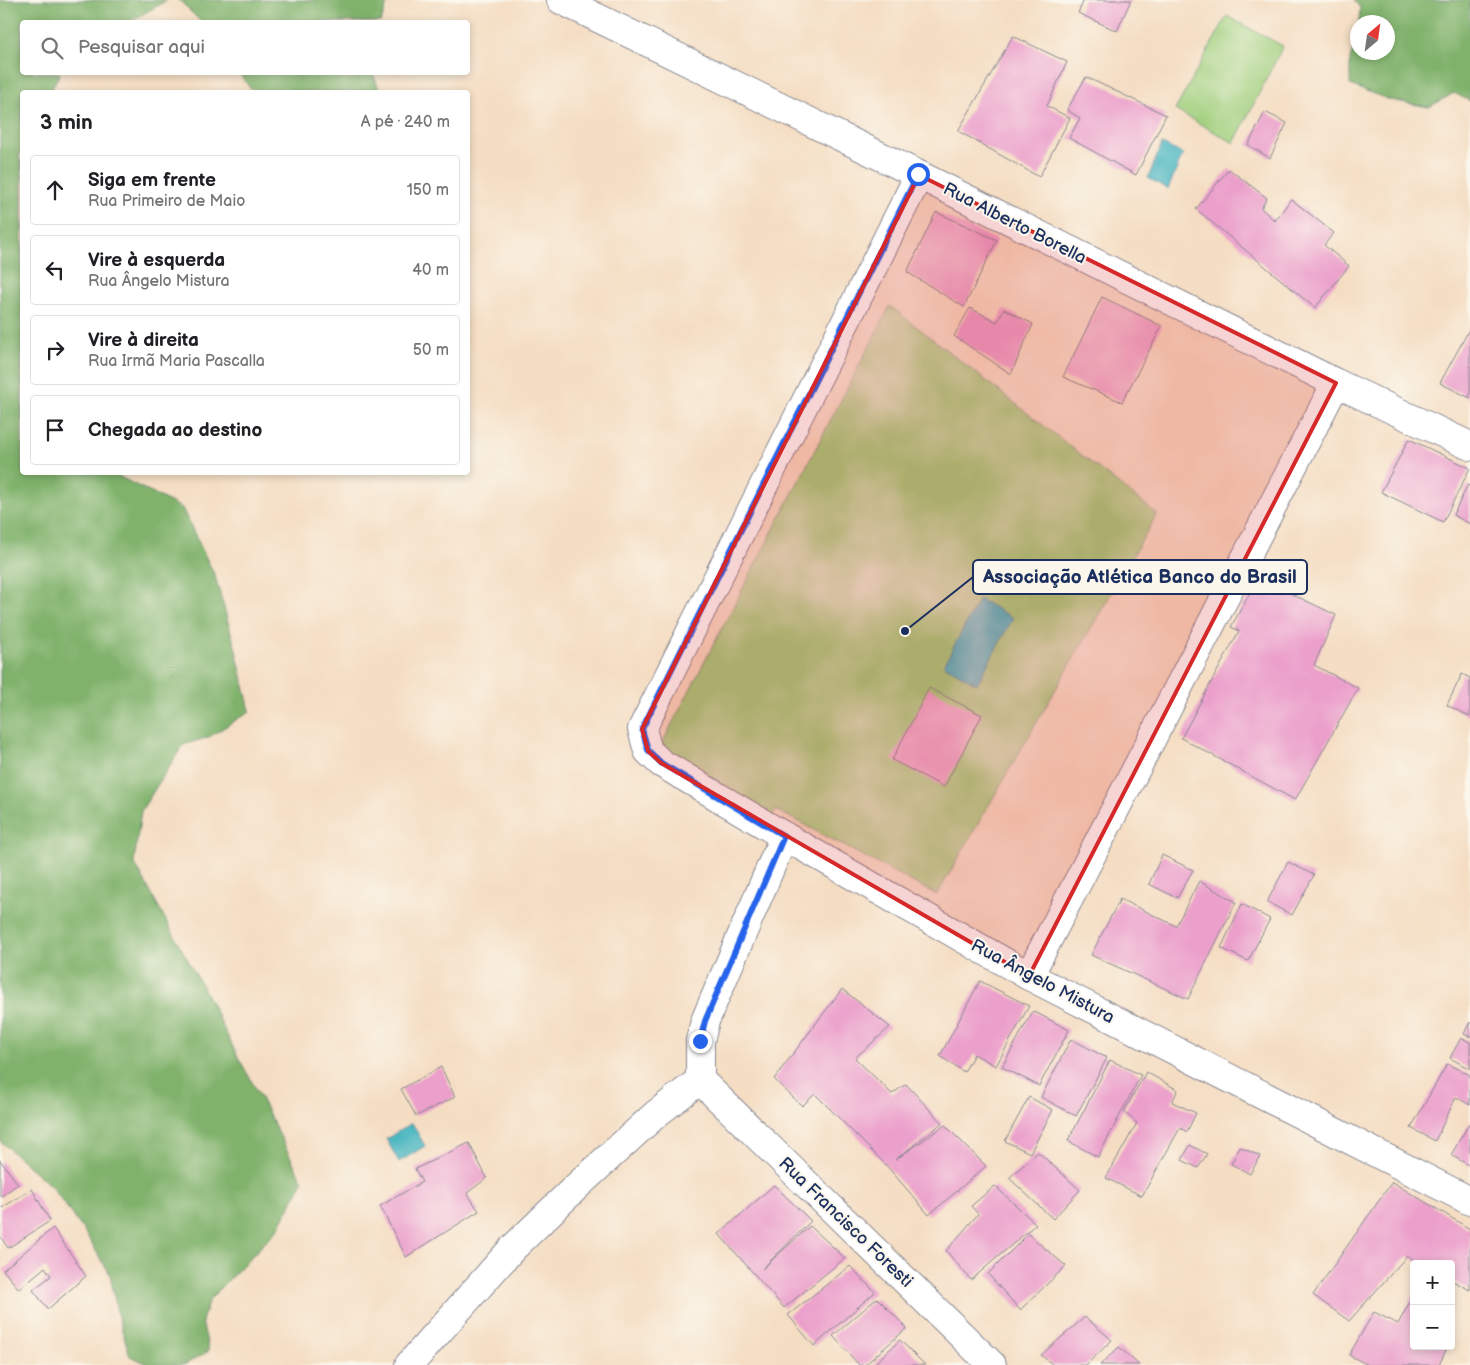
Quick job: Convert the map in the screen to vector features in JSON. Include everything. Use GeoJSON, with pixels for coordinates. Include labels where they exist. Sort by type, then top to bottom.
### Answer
{"type":"FeatureCollection","features":[{"type":"Feature","properties":{"kind":"street","name":"Rua Alberto Borella"},"geometry":{"type":"LineString","coordinates":[[561,0],[918,174],[1336,383],[1470,446]]}},
{"type":"Feature","properties":{"kind":"street","name":"Rua Ângelo Mistura"},"geometry":{"type":"LineString","coordinates":[[918,174],[642,729],[648,750],[661,763],[784,836],[1029,976],[1470,1201]]}},
{"type":"Feature","properties":{"kind":"street"},"geometry":{"type":"LineString","coordinates":[[1029,976],[1336,383]]}},
{"type":"Feature","properties":{"kind":"street"},"geometry":{"type":"LineString","coordinates":[[410,1365],[519,1242],[656,1114],[700,1080],[700,1041],[705,1021],[784,836]]}},
{"type":"Feature","properties":{"kind":"street","name":"Rua Francisco Foresti"},"geometry":{"type":"LineString","coordinates":[[700,1080],[992,1365]]}},
{"type":"Feature","properties":{"kind":"highlighted area"},"geometry":{"type":"Polygon","coordinates":[[[919,175],[1336,383],[1029,976],[661,763],[648,751],[642,729],[919,175]]]}},
{"type":"Feature","properties":{"kind":"green space"},"geometry":{"type":"Polygon","coordinates":[[[0,0],[168,0],[133,20],[20,20],[20,75],[59,75],[51,90],[20,90],[20,475],[118,475],[182,508],[215,576],[236,650],[250,711],[209,737],[183,745],[141,811],[134,862],[207,995],[303,1182],[278,1229],[209,1300],[202,1321],[209,1351],[184,1365],[150,1365],[130,1356],[118,1317],[110,1274],[82,1228],[52,1187],[0,1141],[0,0]]]}},
{"type":"Feature","properties":{"kind":"green space"},"geometry":{"type":"Polygon","coordinates":[[[179,0],[388,0],[382,20],[199,20],[179,0]]]}},
{"type":"Feature","properties":{"kind":"green space"},"geometry":{"type":"Polygon","coordinates":[[[1354,0],[1470,0],[1470,101],[1454,93],[1429,107],[1390,100],[1350,85],[1350,60],[1395,60],[1395,15],[1360,15],[1360,8],[1354,0]]]}},
{"type":"Feature","properties":{"kind":"green space"},"geometry":{"type":"Polygon","coordinates":[[[1227,16],[1283,46],[1234,143],[1175,110],[1227,16]]]}},
{"type":"Feature","properties":{"kind":"green space"},"geometry":{"type":"Polygon","coordinates":[[[240,75],[374,75],[379,90],[252,90],[240,75]]]}},
{"type":"Feature","properties":{"kind":"green space"},"geometry":{"type":"Polygon","coordinates":[[[890,306],[1157,514],[937,895],[776,810],[772,817],[659,749],[890,306]]]}},
{"type":"Feature","properties":{"kind":"water"},"geometry":{"type":"Polygon","coordinates":[[[1162,144],[1183,154],[1168,189],[1148,178],[1162,144]]]}},
{"type":"Feature","properties":{"kind":"water"},"geometry":{"type":"Polygon","coordinates":[[[979,599],[1013,618],[977,684],[944,665],[979,599]]]}},
{"type":"Feature","properties":{"kind":"water"},"geometry":{"type":"Polygon","coordinates":[[[412,1123],[425,1146],[399,1162],[386,1139],[412,1123]]]}},
{"type":"Feature","properties":{"kind":"building"},"geometry":{"type":"Polygon","coordinates":[[[1084,0],[1131,0],[1117,31],[1078,13],[1084,0]]]}},
{"type":"Feature","properties":{"kind":"building"},"geometry":{"type":"Polygon","coordinates":[[[1013,36],[1067,62],[1047,106],[1070,118],[1039,177],[958,131],[1013,36]]]}},
{"type":"Feature","properties":{"kind":"building"},"geometry":{"type":"Polygon","coordinates":[[[1086,77],[1166,115],[1136,175],[1069,138],[1080,118],[1067,110],[1086,77]]]}},
{"type":"Feature","properties":{"kind":"building"},"geometry":{"type":"Polygon","coordinates":[[[1265,112],[1287,123],[1270,158],[1248,145],[1265,112]]]}},
{"type":"Feature","properties":{"kind":"building"},"geometry":{"type":"Polygon","coordinates":[[[1229,169],[1267,198],[1261,208],[1275,221],[1291,199],[1334,233],[1324,245],[1349,266],[1315,308],[1196,209],[1229,169]]]}},
{"type":"Feature","properties":{"kind":"building"},"geometry":{"type":"Polygon","coordinates":[[[936,212],[997,240],[964,307],[907,272],[936,212]]]}},
{"type":"Feature","properties":{"kind":"building"},"geometry":{"type":"Polygon","coordinates":[[[1102,297],[1162,326],[1122,402],[1063,377],[1102,297]]]}},
{"type":"Feature","properties":{"kind":"building"},"geometry":{"type":"Polygon","coordinates":[[[970,308],[997,322],[1004,309],[1033,324],[1011,374],[954,336],[970,308]]]}},
{"type":"Feature","properties":{"kind":"building"},"geometry":{"type":"Polygon","coordinates":[[[1470,328],[1470,398],[1440,383],[1470,328]]]}},
{"type":"Feature","properties":{"kind":"building"},"geometry":{"type":"Polygon","coordinates":[[[1409,439],[1470,468],[1443,522],[1381,492],[1409,439]]]}},
{"type":"Feature","properties":{"kind":"building"},"geometry":{"type":"Polygon","coordinates":[[[1468,485],[1470,486],[1470,524],[1453,515],[1468,485]]]}},
{"type":"Feature","properties":{"kind":"building"},"geometry":{"type":"Polygon","coordinates":[[[1258,578],[1336,615],[1314,665],[1358,688],[1295,800],[1181,738],[1239,631],[1231,627],[1258,578]]]}},
{"type":"Feature","properties":{"kind":"building"},"geometry":{"type":"Polygon","coordinates":[[[1462,674],[1470,678],[1470,717],[1447,705],[1462,674]]]}},
{"type":"Feature","properties":{"kind":"building"},"geometry":{"type":"Polygon","coordinates":[[[929,688],[982,715],[944,787],[892,760],[929,688]]]}},
{"type":"Feature","properties":{"kind":"building"},"geometry":{"type":"Polygon","coordinates":[[[1162,855],[1193,870],[1177,898],[1149,884],[1162,855]]]}},
{"type":"Feature","properties":{"kind":"building"},"geometry":{"type":"Polygon","coordinates":[[[1288,862],[1314,875],[1292,915],[1267,902],[1288,862]]]}},
{"type":"Feature","properties":{"kind":"building"},"geometry":{"type":"Polygon","coordinates":[[[1199,881],[1236,902],[1188,999],[1091,955],[1120,899],[1176,926],[1199,881]]]}},
{"type":"Feature","properties":{"kind":"building"},"geometry":{"type":"Polygon","coordinates":[[[1242,904],[1270,919],[1248,961],[1221,948],[1242,904]]]}},
{"type":"Feature","properties":{"kind":"building"},"geometry":{"type":"Polygon","coordinates":[[[980,981],[1029,1006],[996,1066],[974,1054],[964,1072],[940,1056],[980,981]]]}},
{"type":"Feature","properties":{"kind":"building"},"geometry":{"type":"Polygon","coordinates":[[[842,989],[890,1027],[855,1058],[892,1094],[906,1084],[942,1123],[895,1160],[945,1125],[986,1166],[929,1215],[886,1165],[815,1094],[802,1106],[774,1079],[842,989]]]}},
{"type":"Feature","properties":{"kind":"building"},"geometry":{"type":"Polygon","coordinates":[[[1033,1011],[1069,1030],[1039,1086],[1002,1067],[1033,1011]]]}},
{"type":"Feature","properties":{"kind":"building"},"geometry":{"type":"Polygon","coordinates":[[[1470,1022],[1470,1037],[1464,1034],[1470,1022]]]}},
{"type":"Feature","properties":{"kind":"building"},"geometry":{"type":"Polygon","coordinates":[[[1461,1038],[1470,1042],[1470,1069],[1450,1058],[1461,1038]]]}},
{"type":"Feature","properties":{"kind":"building"},"geometry":{"type":"Polygon","coordinates":[[[1071,1039],[1107,1058],[1076,1116],[1041,1097],[1071,1039]]]}},
{"type":"Feature","properties":{"kind":"building"},"geometry":{"type":"Polygon","coordinates":[[[1110,1060],[1141,1075],[1098,1157],[1068,1141],[1110,1060]]]}},
{"type":"Feature","properties":{"kind":"building"},"geometry":{"type":"Polygon","coordinates":[[[1447,1064],[1470,1075],[1470,1105],[1456,1097],[1435,1141],[1411,1128],[1447,1064]]]}},
{"type":"Feature","properties":{"kind":"building"},"geometry":{"type":"Polygon","coordinates":[[[441,1067],[455,1097],[416,1116],[401,1089],[441,1067]]]}},
{"type":"Feature","properties":{"kind":"building"},"geometry":{"type":"Polygon","coordinates":[[[1146,1072],[1178,1090],[1172,1102],[1196,1113],[1187,1132],[1180,1128],[1142,1196],[1106,1178],[1137,1123],[1124,1112],[1146,1072]]]}},
{"type":"Feature","properties":{"kind":"building"},"geometry":{"type":"Polygon","coordinates":[[[1029,1097],[1053,1110],[1030,1153],[1005,1141],[1029,1097]]]}},
{"type":"Feature","properties":{"kind":"building"},"geometry":{"type":"Polygon","coordinates":[[[1470,1122],[1470,1166],[1451,1155],[1470,1122]]]}},
{"type":"Feature","properties":{"kind":"building"},"geometry":{"type":"Polygon","coordinates":[[[469,1143],[487,1178],[467,1193],[479,1211],[406,1257],[380,1206],[422,1182],[415,1169],[469,1143]]]}},
{"type":"Feature","properties":{"kind":"building"},"geometry":{"type":"Polygon","coordinates":[[[1190,1145],[1207,1154],[1198,1168],[1182,1160],[1190,1145]]]}},
{"type":"Feature","properties":{"kind":"building"},"geometry":{"type":"Polygon","coordinates":[[[1240,1147],[1260,1156],[1250,1174],[1231,1164],[1240,1147]]]}},
{"type":"Feature","properties":{"kind":"building"},"geometry":{"type":"Polygon","coordinates":[[[1038,1152],[1080,1190],[1053,1219],[1009,1178],[1038,1152]]]}},
{"type":"Feature","properties":{"kind":"building"},"geometry":{"type":"Polygon","coordinates":[[[0,1160],[18,1184],[0,1197],[0,1160]]]}},
{"type":"Feature","properties":{"kind":"building"},"geometry":{"type":"Polygon","coordinates":[[[1392,1182],[1470,1229],[1470,1290],[1455,1282],[1455,1260],[1414,1260],[1407,1256],[1349,1321],[1313,1295],[1392,1182]]]}},
{"type":"Feature","properties":{"kind":"building"},"geometry":{"type":"Polygon","coordinates":[[[774,1185],[811,1221],[762,1269],[810,1226],[845,1258],[784,1308],[719,1234],[774,1185]]]}},
{"type":"Feature","properties":{"kind":"building"},"geometry":{"type":"Polygon","coordinates":[[[995,1186],[1036,1224],[971,1280],[946,1251],[978,1214],[971,1206],[995,1186]]]}},
{"type":"Feature","properties":{"kind":"building"},"geometry":{"type":"Polygon","coordinates":[[[32,1189],[50,1221],[8,1248],[0,1236],[0,1209],[32,1189]]]}},
{"type":"Feature","properties":{"kind":"building"},"geometry":{"type":"Polygon","coordinates":[[[53,1228],[86,1276],[48,1309],[33,1290],[51,1276],[45,1267],[19,1289],[3,1270],[53,1228]]]}},
{"type":"Feature","properties":{"kind":"building"},"geometry":{"type":"Polygon","coordinates":[[[1028,1234],[1066,1266],[1020,1310],[988,1274],[1028,1234]]]}},
{"type":"Feature","properties":{"kind":"building"},"geometry":{"type":"Polygon","coordinates":[[[850,1266],[875,1292],[814,1346],[788,1315],[850,1266]]]}},
{"type":"Feature","properties":{"kind":"building"},"geometry":{"type":"Polygon","coordinates":[[[877,1298],[907,1328],[865,1365],[859,1365],[833,1336],[877,1298]]]}},
{"type":"Feature","properties":{"kind":"building"},"geometry":{"type":"Polygon","coordinates":[[[1410,1302],[1410,1350],[1446,1350],[1439,1365],[1368,1365],[1349,1355],[1374,1312],[1398,1324],[1410,1302]]]}},
{"type":"Feature","properties":{"kind":"building"},"geometry":{"type":"Polygon","coordinates":[[[1085,1317],[1112,1340],[1086,1365],[1053,1365],[1041,1355],[1085,1317]]]}},
{"type":"Feature","properties":{"kind":"building"},"geometry":{"type":"Polygon","coordinates":[[[900,1340],[925,1365],[873,1365],[900,1340]]]}},
{"type":"Feature","properties":{"kind":"building"},"geometry":{"type":"Polygon","coordinates":[[[1119,1347],[1139,1365],[1100,1365],[1119,1347]]]}},
{"type":"Feature","properties":{"kind":"place","name":"Associação Atlética Banco do Brasil"},"geometry":{"type":"Point","coordinates":[905,631]}},
{"type":"Feature","properties":{"kind":"route"},"geometry":{"type":"LineString","coordinates":[[700,1041],[705,1021],[784,836],[661,763],[648,750],[642,729],[918,174]]}}]}
